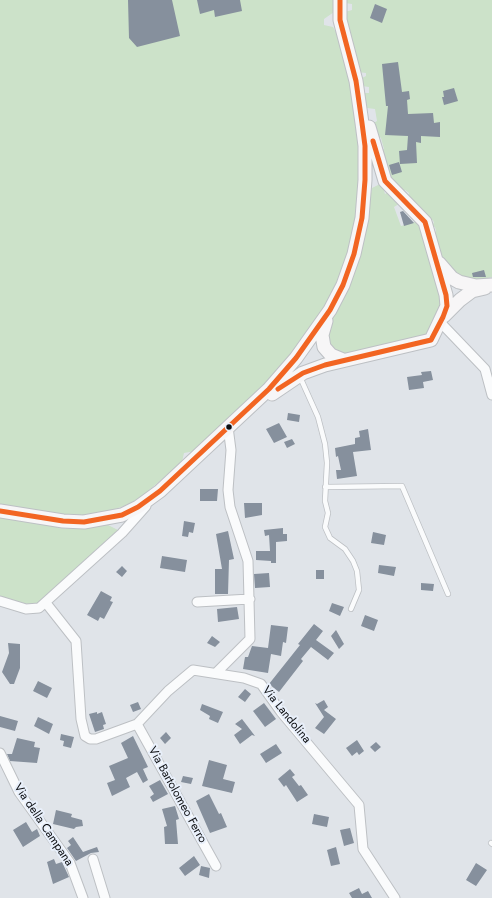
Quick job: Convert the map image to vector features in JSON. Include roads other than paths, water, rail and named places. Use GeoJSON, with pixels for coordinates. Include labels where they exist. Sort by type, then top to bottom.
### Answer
{"type":"FeatureCollection","features":[{"type":"Feature","properties":{"kind":"main road"},"geometry":{"type":"LineString","coordinates":[[0,510],[54,519],[84,522],[122,515],[138,507],[160,491],[230,425],[292,375],[343,360],[432,340],[442,319],[447,302],[436,258],[425,222],[420,215],[385,181],[342,27],[340,0]]}},
{"type":"Feature","properties":{"kind":"main road"},"geometry":{"type":"LineString","coordinates":[[292,375],[309,342],[330,310],[343,285],[354,254],[362,218],[365,146],[356,81]]}},
{"type":"Feature","properties":{"kind":"main road"},"geometry":{"type":"LineString","coordinates":[[364,198],[375,179],[385,181]]}},
{"type":"Feature","properties":{"kind":"main road"},"geometry":{"type":"LineString","coordinates":[[436,258],[447,273],[459,282],[476,286],[492,285]]}},
{"type":"Feature","properties":{"kind":"main road"},"geometry":{"type":"LineString","coordinates":[[442,319],[460,300],[472,291],[492,285]]}},
{"type":"Feature","properties":{"kind":"main road"},"geometry":{"type":"LineString","coordinates":[[330,310],[323,330],[322,342],[327,352],[343,360]]}},
{"type":"Feature","properties":{"kind":"street"},"geometry":{"type":"LineString","coordinates":[[442,319],[485,369],[492,395]]}},
{"type":"Feature","properties":{"kind":"street"},"geometry":{"type":"LineString","coordinates":[[216,673],[250,639],[248,562],[230,507],[228,490],[231,450],[230,425]]}},
{"type":"Feature","properties":{"kind":"street"},"geometry":{"type":"LineString","coordinates":[[0,601],[33,609],[46,603],[122,532],[160,491]]}},
{"type":"Feature","properties":{"kind":"street"},"geometry":{"type":"LineString","coordinates":[[197,602],[250,599]]}},
{"type":"Feature","properties":{"kind":"street","name":"Via Landolina"},"geometry":{"type":"LineString","coordinates":[[46,603],[76,641],[81,719],[85,736],[90,739],[96,739],[137,724],[168,691],[193,670],[244,678],[261,684],[281,712],[359,805],[363,850],[395,898]]}},
{"type":"Feature","properties":{"kind":"street","name":"Via Bartolomeo Ferro"},"geometry":{"type":"LineString","coordinates":[[137,724],[216,866]]}},
{"type":"Feature","properties":{"kind":"street","name":"Via della Campana"},"geometry":{"type":"LineString","coordinates":[[0,754],[19,792],[70,864],[83,898]]}},
{"type":"Feature","properties":{"kind":"street"},"geometry":{"type":"LineString","coordinates":[[93,859],[105,898]]}},
{"type":"Feature","properties":{"kind":"lane"},"geometry":{"type":"LineString","coordinates":[[292,375],[304,389],[318,417],[325,444],[327,463],[325,501],[328,513],[325,527],[328,535],[345,550],[353,561],[357,571],[359,590],[351,609]]}},
{"type":"Feature","properties":{"kind":"lane"},"geometry":{"type":"LineString","coordinates":[[292,375],[304,389]]}},
{"type":"Feature","properties":{"kind":"lane"},"geometry":{"type":"LineString","coordinates":[[325,488],[402,486],[448,594]]}}]}
